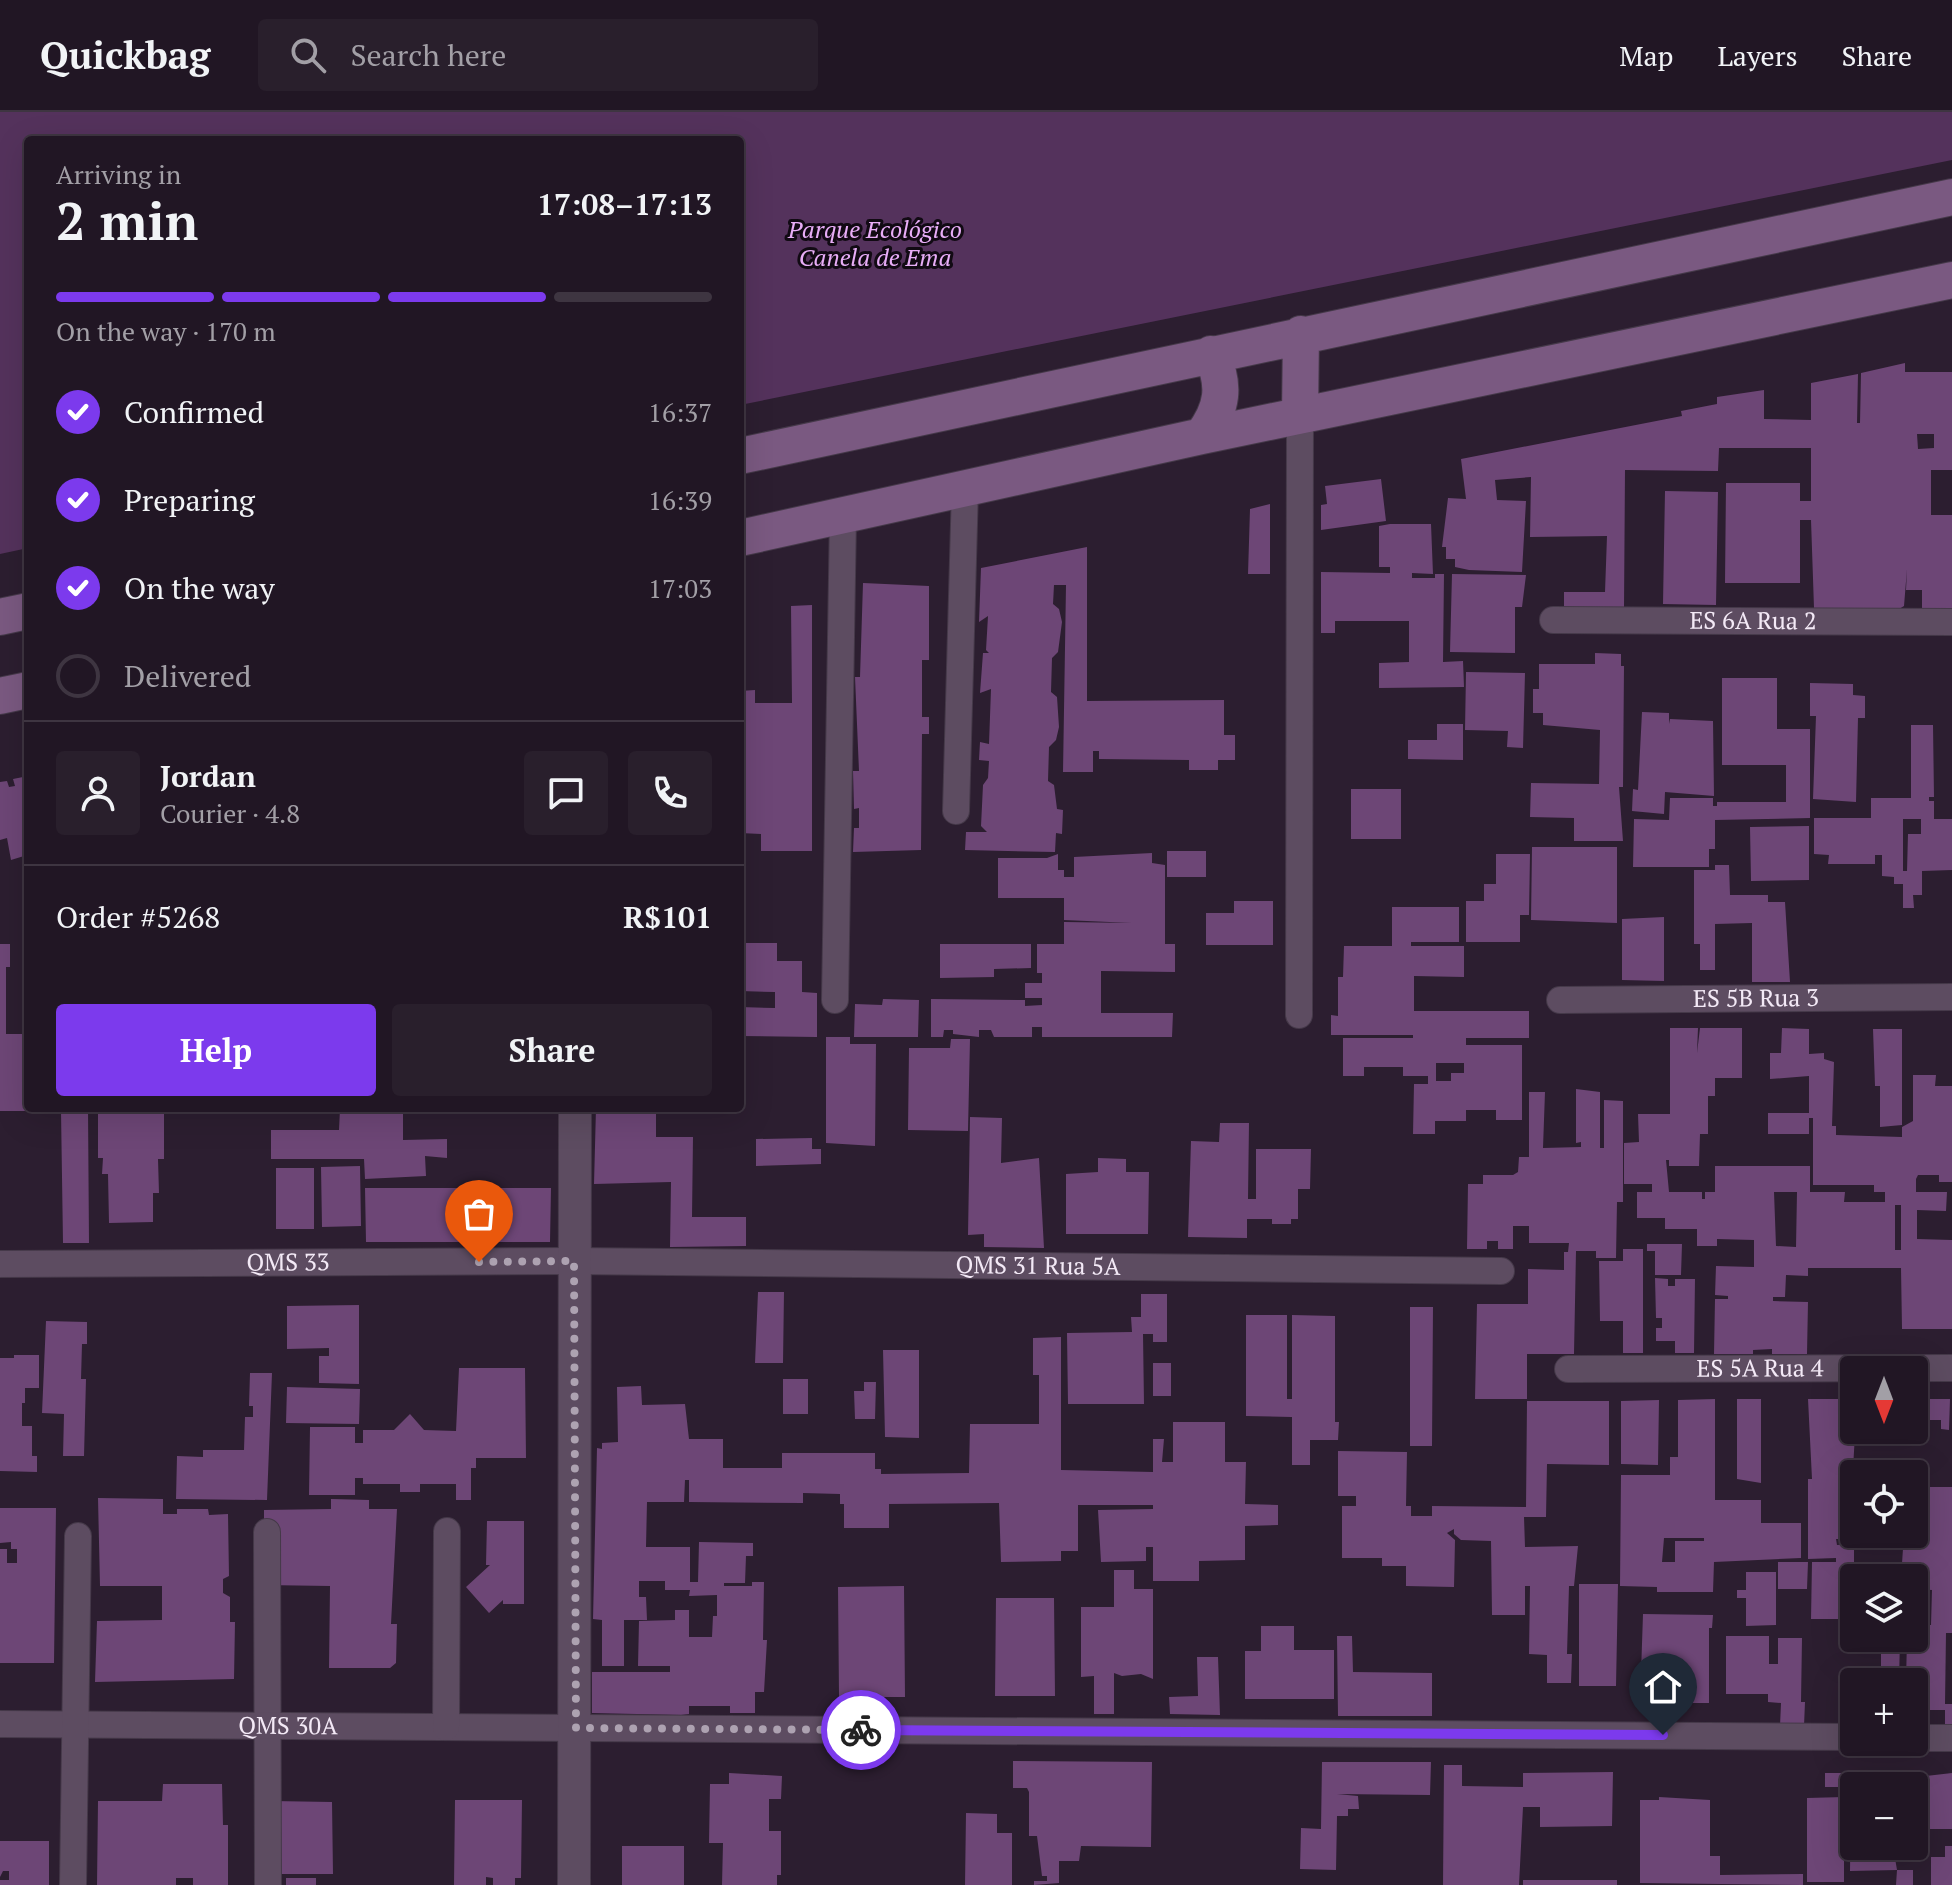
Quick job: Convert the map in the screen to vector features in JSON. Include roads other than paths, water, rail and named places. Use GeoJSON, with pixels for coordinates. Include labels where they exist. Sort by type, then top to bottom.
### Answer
{"type":"FeatureCollection","features":[{"type":"Feature","properties":{"kind":"main road"},"geometry":{"type":"LineString","coordinates":[[744,455],[1952,197]]}},
{"type":"Feature","properties":{"kind":"main road"},"geometry":{"type":"LineString","coordinates":[[744,537],[1300,415],[1952,280]]}},
{"type":"Feature","properties":{"kind":"main road"},"geometry":{"type":"LineString","coordinates":[[1300,415],[1301,334]]}},
{"type":"Feature","properties":{"kind":"main road"},"geometry":{"type":"LineString","coordinates":[[1202,436],[1217,415],[1222,396],[1218,368],[1211,354]]}},
{"type":"Feature","properties":{"kind":"main road"},"geometry":{"type":"LineString","coordinates":[[0,617],[24,612]]}},
{"type":"Feature","properties":{"kind":"main road"},"geometry":{"type":"LineString","coordinates":[[0,696],[24,691]]}},
{"type":"Feature","properties":{"kind":"street"},"geometry":{"type":"LineString","coordinates":[[1299,1015],[1300,415]]}},
{"type":"Feature","properties":{"kind":"street"},"geometry":{"type":"LineString","coordinates":[[956,811],[965,488]]}},
{"type":"Feature","properties":{"kind":"street"},"geometry":{"type":"LineString","coordinates":[[835,1000],[843,516]]}},
{"type":"Feature","properties":{"kind":"street","name":"ES 6A Rua 2"},"geometry":{"type":"LineString","coordinates":[[1553,620],[1952,622]]}},
{"type":"Feature","properties":{"kind":"street","name":"ES 5B Rua 3"},"geometry":{"type":"LineString","coordinates":[[1560,1000],[1952,997]]}},
{"type":"Feature","properties":{"kind":"street"},"geometry":{"type":"LineString","coordinates":[[574,1885],[575,1112]]}},
{"type":"Feature","properties":{"kind":"street","name":"QMS 33"},"geometry":{"type":"LineString","coordinates":[[0,1264],[574,1261]]}},
{"type":"Feature","properties":{"kind":"street","name":"QMS 31 Rua 5A"},"geometry":{"type":"LineString","coordinates":[[574,1261],[1501,1271]]}},
{"type":"Feature","properties":{"kind":"street","name":"ES 5A Rua 4"},"geometry":{"type":"LineString","coordinates":[[1568,1369],[1952,1368]]}},
{"type":"Feature","properties":{"kind":"street"},"geometry":{"type":"LineString","coordinates":[[446,1727],[447,1531]]}},
{"type":"Feature","properties":{"kind":"street"},"geometry":{"type":"LineString","coordinates":[[267,1532],[268,1885]]}},
{"type":"Feature","properties":{"kind":"street"},"geometry":{"type":"LineString","coordinates":[[73,1885],[78,1536]]}},
{"type":"Feature","properties":{"kind":"street","name":"QMS 30A"},"geometry":{"type":"LineString","coordinates":[[0,1724],[1840,1737]]}},
{"type":"Feature","properties":{"kind":"street"},"geometry":{"type":"LineString","coordinates":[[1928,1738],[1952,1738]]}},
{"type":"Feature","properties":{"kind":"park label","name":"Parque Ecológico Canela de Ema"},"geometry":{"type":"Point","coordinates":[875,244]}}]}
